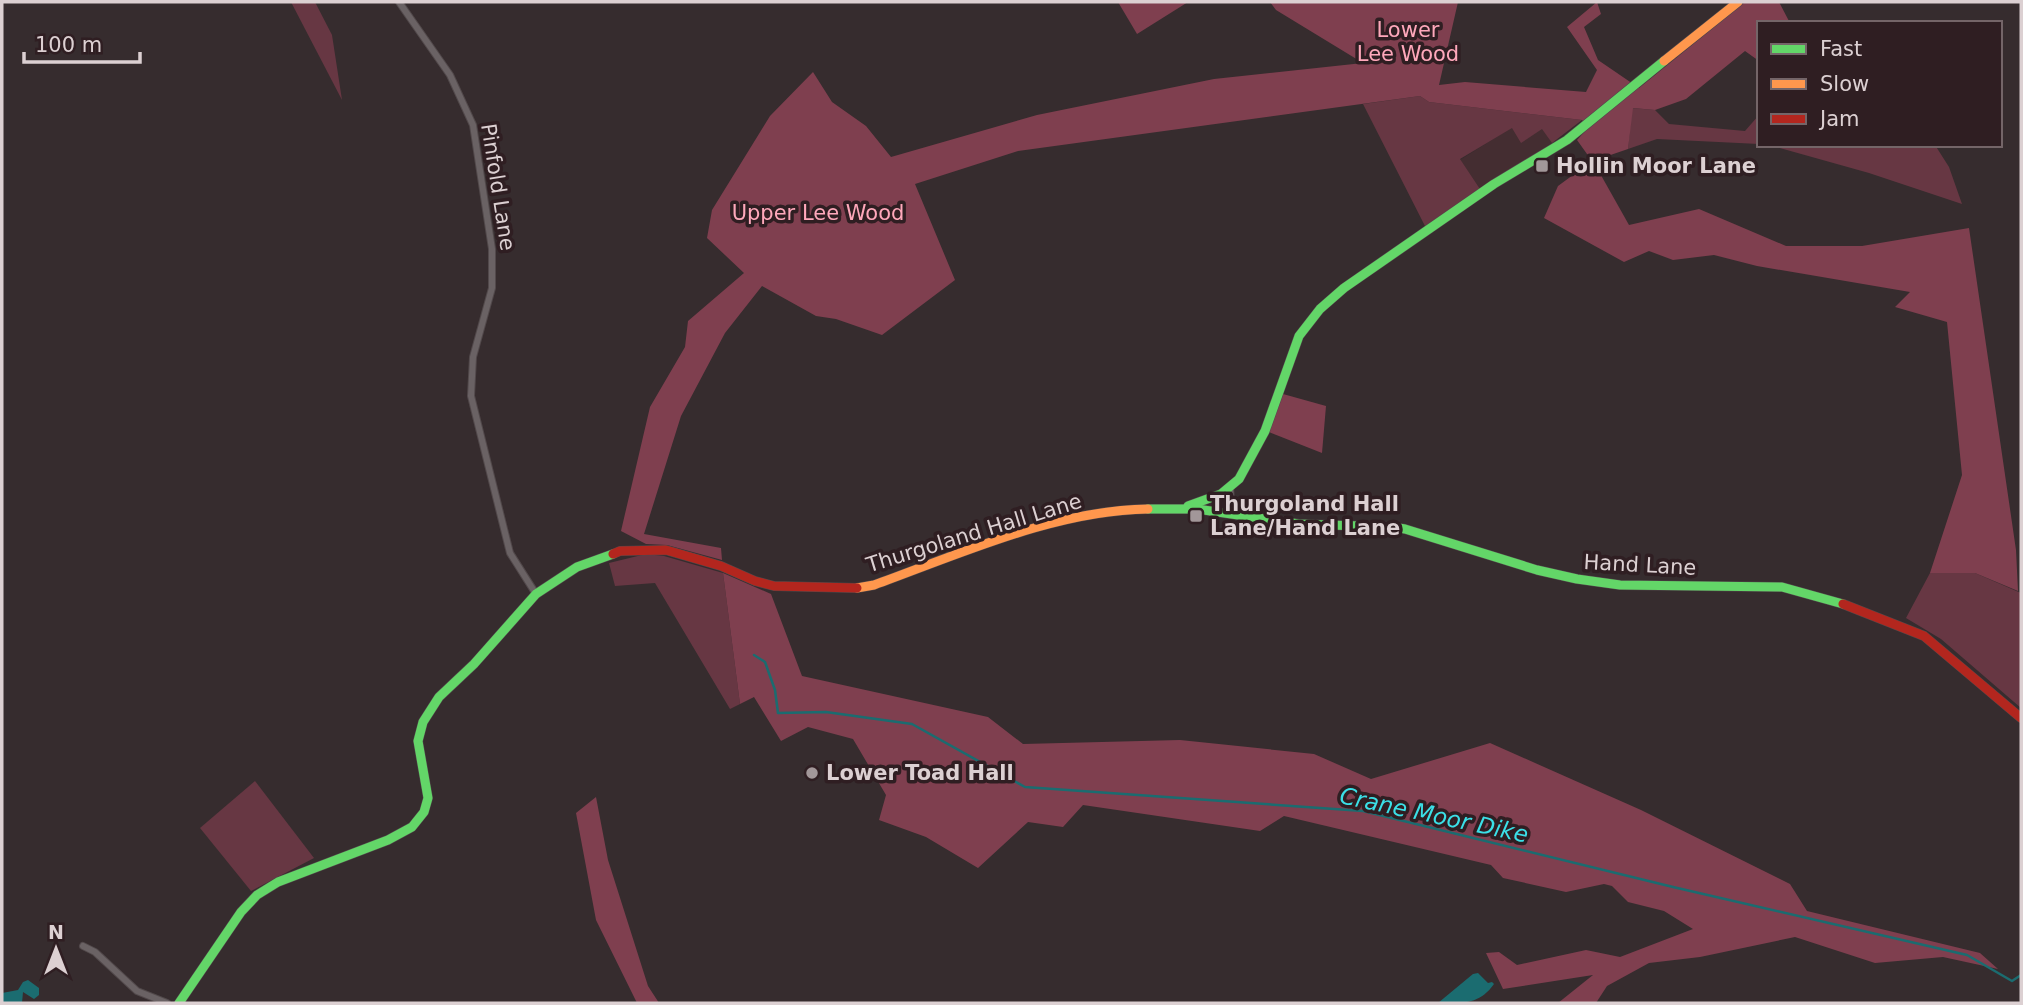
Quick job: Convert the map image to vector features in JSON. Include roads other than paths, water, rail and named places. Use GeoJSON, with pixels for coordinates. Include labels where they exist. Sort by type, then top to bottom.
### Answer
{"type":"FeatureCollection","features":[{"type":"Feature","properties":{"kind":"street","name":"Pinfold Lane"},"geometry":{"type":"LineString","coordinates":[[399,2],[450,75],[474,125],[492,249],[492,288],[473,357],[471,396],[510,553],[536,594]]}},
{"type":"Feature","properties":{"kind":"street"},"geometry":{"type":"LineString","coordinates":[[1185,508],[1222,494],[1239,479],[1265,431],[1299,336],[1320,309],[1344,288],[1494,184],[1567,140],[1738,2]]}},
{"type":"Feature","properties":{"kind":"street"},"geometry":{"type":"LineString","coordinates":[[1230,487],[1231,502],[1240,515]]}},
{"type":"Feature","properties":{"kind":"street","name":"Thurgoland Hall Lane"},"geometry":{"type":"LineString","coordinates":[[179,1003],[242,912],[257,895],[278,882],[388,840],[412,827],[424,812],[428,798],[418,741],[424,722],[439,697],[474,664],[536,594],[577,567],[627,550],[666,550],[721,566],[774,586],[854,588],[874,585],[1054,522],[1091,514],[1185,508]]}},
{"type":"Feature","properties":{"kind":"street","name":"Hand Lane"},"geometry":{"type":"LineString","coordinates":[[1185,508],[1312,525],[1370,525],[1405,529],[1536,570],[1609,584],[1795,589],[1848,605],[1924,636],[2021,718]]}},
{"type":"Feature","properties":{"kind":"street"},"geometry":{"type":"LineString","coordinates":[[83,946],[95,952],[137,991],[167,1003]]}},
{"type":"Feature","properties":{"kind":"water"},"geometry":{"type":"Polygon","coordinates":[[[1478,973],[1488,983],[1494,984],[1482,996],[1463,1003],[1438,1003],[1473,974],[1478,973]]]}},
{"type":"Feature","properties":{"kind":"water"},"geometry":{"type":"Polygon","coordinates":[[[28,980],[39,988],[39,995],[34,999],[23,992],[22,1003],[2,1003],[2,993],[18,990],[23,982],[28,980]]]}},
{"type":"Feature","properties":{"kind":"waterway","name":"Crane Moor Dike"},"geometry":{"type":"LineString","coordinates":[[754,655],[765,662],[775,690],[778,713],[826,712],[912,724],[1025,787],[1363,811],[1967,955],[2012,981],[2021,975]]}},
{"type":"Feature","properties":{"kind":"place","name":"Hollin Moor Lane"},"geometry":{"type":"Point","coordinates":[1542,166]}},
{"type":"Feature","properties":{"kind":"place","name":"Thurgoland Hall Lane/Hand Lane"},"geometry":{"type":"Point","coordinates":[1196,516]}},
{"type":"Feature","properties":{"kind":"place","name":"Lower Toad Hall"},"geometry":{"type":"Point","coordinates":[812,773]}},
{"type":"Feature","properties":{"kind":"park label","name":"Lower Lee Wood"},"geometry":{"type":"Point","coordinates":[1408,42]}},
{"type":"Feature","properties":{"kind":"park label","name":"Upper Lee Wood"},"geometry":{"type":"Point","coordinates":[818,213]}}]}
